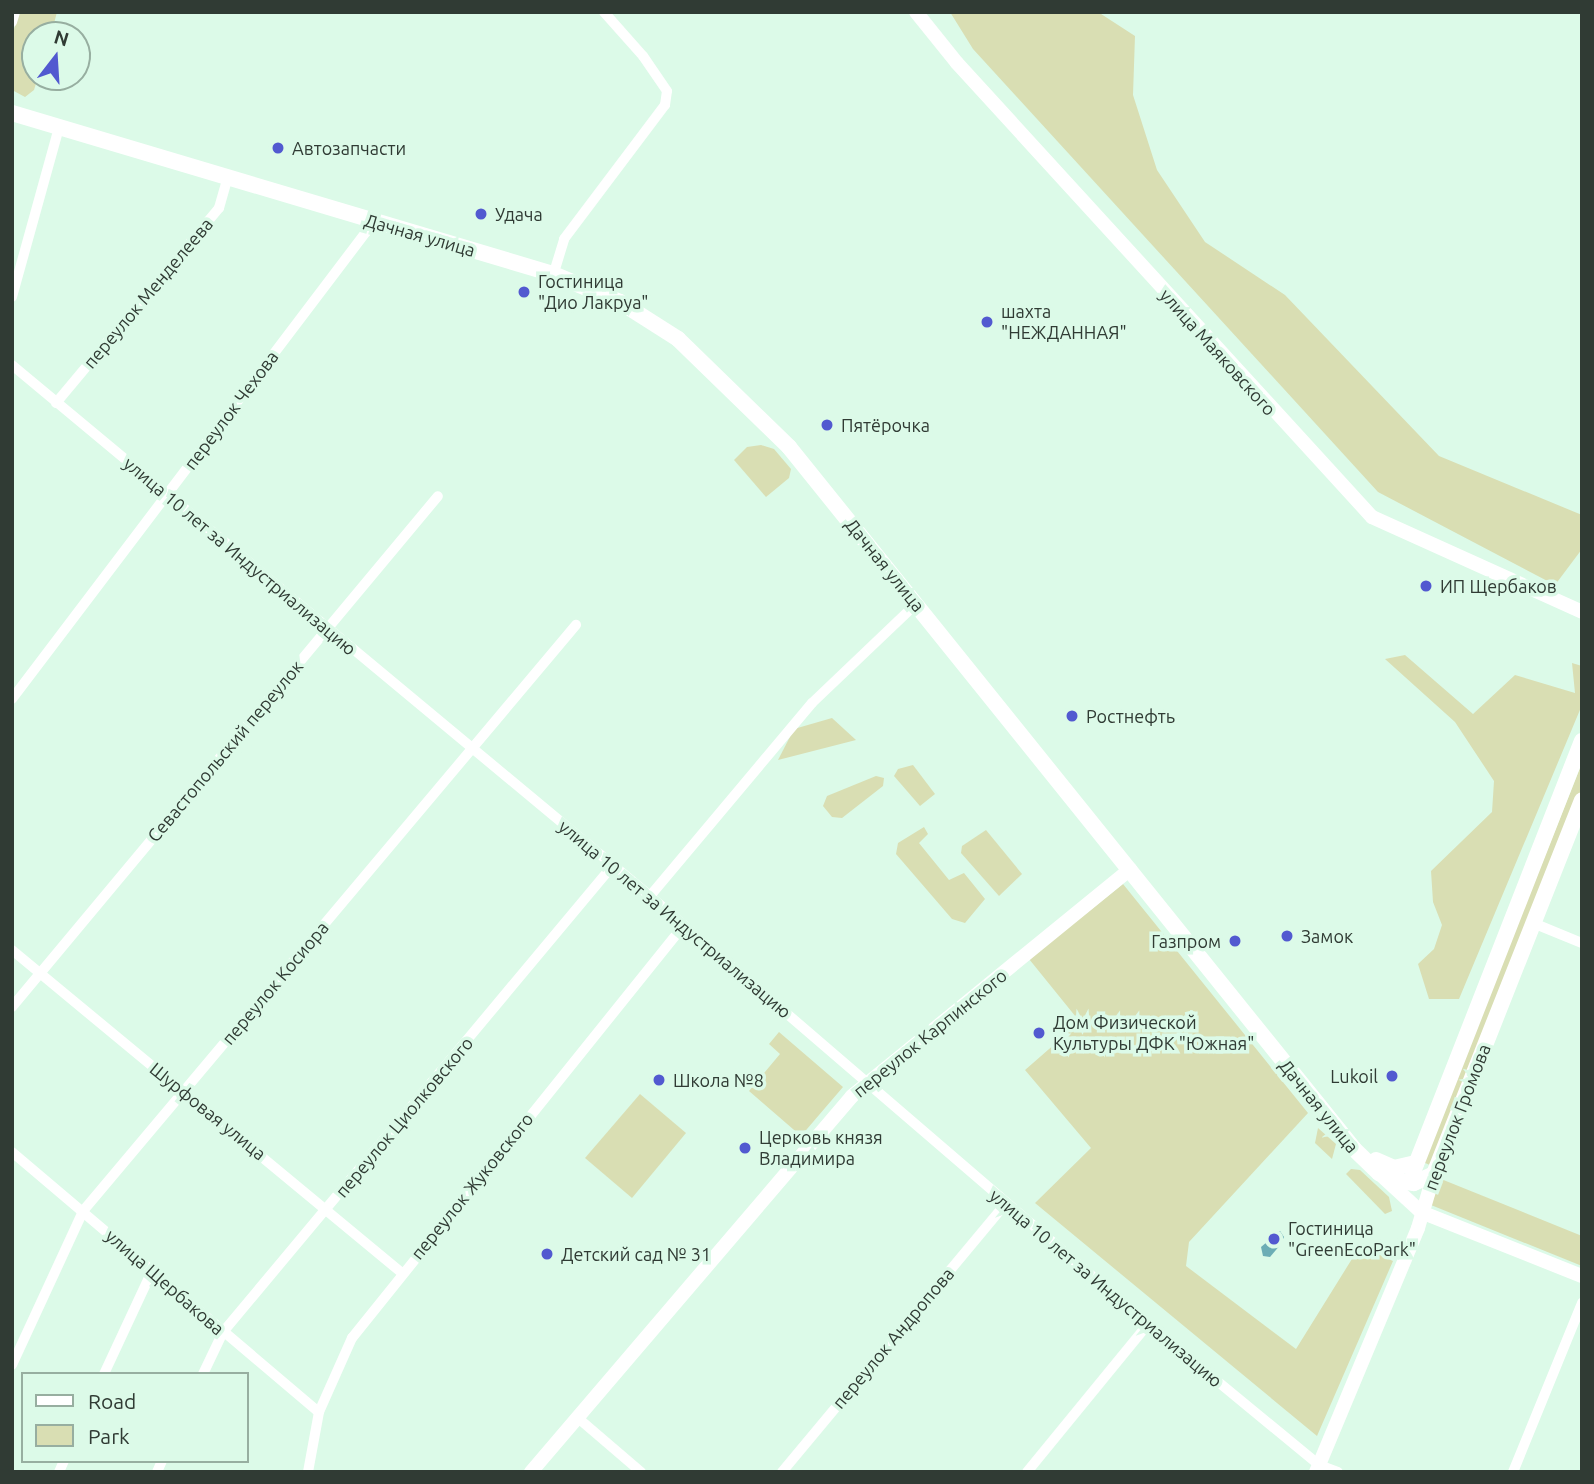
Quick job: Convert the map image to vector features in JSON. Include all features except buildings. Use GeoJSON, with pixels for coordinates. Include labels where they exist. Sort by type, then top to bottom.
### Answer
{"type":"FeatureCollection","features":[{"type":"Feature","properties":{"kind":"main road","name":"Дачная улица"},"geometry":{"type":"LineString","coordinates":[[12,104],[229,173],[554,270],[648,318],[763,412],[811,467],[1133,866],[1328,1117],[1380,1168]]}},
{"type":"Feature","properties":{"kind":"main road","name":"Дачная улица"},"geometry":{"type":"LineString","coordinates":[[12,113],[229,173]]}},
{"type":"Feature","properties":{"kind":"main road","name":"переулок Громова"},"geometry":{"type":"LineString","coordinates":[[1380,1168],[1416,1163],[1582,741]]}},
{"type":"Feature","properties":{"kind":"main road","name":"переулок Громова"},"geometry":{"type":"LineString","coordinates":[[1434,1174],[1582,800]]}},
{"type":"Feature","properties":{"kind":"main road"},"geometry":{"type":"LineString","coordinates":[[1414,1183],[1416,1163]]}},
{"type":"Feature","properties":{"kind":"main road"},"geometry":{"type":"LineString","coordinates":[[1380,1168],[1414,1183],[1434,1174]]}},
{"type":"Feature","properties":{"kind":"street"},"geometry":{"type":"LineString","coordinates":[[12,22],[15,12]]}},
{"type":"Feature","properties":{"kind":"street"},"geometry":{"type":"LineString","coordinates":[[554,270],[564,239],[665,105],[667,91],[604,12]]}},
{"type":"Feature","properties":{"kind":"street","name":"улица Маяковского"},"geometry":{"type":"LineString","coordinates":[[916,12],[966,73],[1372,517],[1582,612]]}},
{"type":"Feature","properties":{"kind":"street"},"geometry":{"type":"LineString","coordinates":[[12,297],[59,127]]}},
{"type":"Feature","properties":{"kind":"street","name":"переулок Менделеева"},"geometry":{"type":"LineString","coordinates":[[56,403],[219,208],[229,173]]}},
{"type":"Feature","properties":{"kind":"street","name":"переулок Чехова"},"geometry":{"type":"LineString","coordinates":[[12,699],[366,232],[371,216]]}},
{"type":"Feature","properties":{"kind":"street","name":"улица 10 лет за Индустриализацию"},"geometry":{"type":"LineString","coordinates":[[12,365],[650,896],[1005,1204],[1317,1468],[1338,1472]]}},
{"type":"Feature","properties":{"kind":"street","name":"Севастопольский переулок"},"geometry":{"type":"LineString","coordinates":[[12,1007],[438,496]]}},
{"type":"Feature","properties":{"kind":"street"},"geometry":{"type":"LineString","coordinates":[[650,896],[812,703],[919,601]]}},
{"type":"Feature","properties":{"kind":"street","name":"переулок Косиора"},"geometry":{"type":"LineString","coordinates":[[12,1365],[83,1212],[576,625]]}},
{"type":"Feature","properties":{"kind":"street","name":"переулок Циолковского"},"geometry":{"type":"LineString","coordinates":[[205,1372],[223,1332],[613,865]]}},
{"type":"Feature","properties":{"kind":"street","name":"переулок Карпинского"},"geometry":{"type":"LineString","coordinates":[[531,1472],[867,1083],[1133,866]]}},
{"type":"Feature","properties":{"kind":"street"},"geometry":{"type":"LineString","coordinates":[[1533,923],[1582,943]]}},
{"type":"Feature","properties":{"kind":"street","name":"переулок Жуковского"},"geometry":{"type":"LineString","coordinates":[[308,1472],[319,1412],[352,1338],[684,925]]}},
{"type":"Feature","properties":{"kind":"street","name":"Шурфовая улица"},"geometry":{"type":"LineString","coordinates":[[12,950],[402,1273]]}},
{"type":"Feature","properties":{"kind":"street","name":"улица Щербакова"},"geometry":{"type":"LineString","coordinates":[[12,1152],[319,1412]]}},
{"type":"Feature","properties":{"kind":"street","name":"Дачная улица"},"geometry":{"type":"LineString","coordinates":[[1380,1168],[1421,1212],[1582,1276]]}},
{"type":"Feature","properties":{"kind":"street","name":"переулок Громова"},"geometry":{"type":"LineString","coordinates":[[1317,1468],[1434,1174]]}},
{"type":"Feature","properties":{"kind":"street"},"geometry":{"type":"LineString","coordinates":[[1414,1183],[1421,1212]]}},
{"type":"Feature","properties":{"kind":"street","name":"переулок Андропова"},"geometry":{"type":"LineString","coordinates":[[782,1472],[1005,1204]]}},
{"type":"Feature","properties":{"kind":"street"},"geometry":{"type":"LineString","coordinates":[[105,1372],[152,1271]]}},
{"type":"Feature","properties":{"kind":"street"},"geometry":{"type":"LineString","coordinates":[[1513,1472],[1582,1303]]}},
{"type":"Feature","properties":{"kind":"street"},"geometry":{"type":"LineString","coordinates":[[1027,1472],[1148,1324]]}},
{"type":"Feature","properties":{"kind":"street"},"geometry":{"type":"LineString","coordinates":[[578,1418],[641,1472]]}},
{"type":"Feature","properties":{"kind":"green space"},"geometry":{"type":"Polygon","coordinates":[[[19,12],[57,12],[55,21],[21,21],[21,91],[33,91],[25,97],[12,90],[12,36],[19,12]]]}},
{"type":"Feature","properties":{"kind":"green space"},"geometry":{"type":"Polygon","coordinates":[[[950,12],[1098,12],[1135,36],[1133,95],[1157,170],[1205,242],[1285,295],[1439,456],[1582,515],[1582,549],[1555,585],[1378,492],[973,49],[950,12]]]}},
{"type":"Feature","properties":{"kind":"green space"},"geometry":{"type":"Polygon","coordinates":[[[761,445],[774,449],[791,469],[789,478],[766,497],[734,460],[747,447],[761,445]]]}},
{"type":"Feature","properties":{"kind":"green space"},"geometry":{"type":"Polygon","coordinates":[[[1405,655],[1473,714],[1515,675],[1575,693],[1572,663],[1582,666],[1582,705],[1459,999],[1429,999],[1418,964],[1434,949],[1442,925],[1433,902],[1431,871],[1492,812],[1494,781],[1455,722],[1385,659],[1405,655]]]}},
{"type":"Feature","properties":{"kind":"green space"},"geometry":{"type":"Polygon","coordinates":[[[832,718],[856,740],[778,760],[794,729],[832,718]]]}},
{"type":"Feature","properties":{"kind":"green space"},"geometry":{"type":"Polygon","coordinates":[[[1582,763],[1582,789],[1432,1166],[1423,1162],[1582,763]]]}},
{"type":"Feature","properties":{"kind":"green space"},"geometry":{"type":"Polygon","coordinates":[[[913,765],[935,794],[920,806],[894,776],[898,769],[913,765]]]}},
{"type":"Feature","properties":{"kind":"green space"},"geometry":{"type":"Polygon","coordinates":[[[876,776],[884,778],[883,786],[842,818],[832,817],[823,806],[827,796],[876,776]]]}},
{"type":"Feature","properties":{"kind":"green space"},"geometry":{"type":"Polygon","coordinates":[[[924,827],[928,834],[919,843],[949,880],[964,873],[985,899],[965,923],[952,919],[896,854],[898,843],[924,827]]]}},
{"type":"Feature","properties":{"kind":"green space"},"geometry":{"type":"Polygon","coordinates":[[[986,830],[1022,874],[999,896],[961,853],[962,846],[986,830]]]}},
{"type":"Feature","properties":{"kind":"green space"},"geometry":{"type":"Polygon","coordinates":[[[1123,884],[1308,1113],[1189,1242],[1186,1266],[1296,1349],[1360,1246],[1393,1261],[1317,1436],[1035,1203],[1091,1148],[1025,1070],[1080,1022],[1029,959],[1123,884]]]}},
{"type":"Feature","properties":{"kind":"green space"},"geometry":{"type":"Polygon","coordinates":[[[779,1032],[843,1087],[801,1136],[749,1091],[780,1054],[769,1044],[779,1032]]]}},
{"type":"Feature","properties":{"kind":"green space"},"geometry":{"type":"Polygon","coordinates":[[[640,1094],[686,1133],[632,1198],[585,1158],[640,1094]]]}},
{"type":"Feature","properties":{"kind":"green space"},"geometry":{"type":"Polygon","coordinates":[[[1318,1128],[1336,1144],[1332,1159],[1315,1143],[1318,1128]]]}},
{"type":"Feature","properties":{"kind":"green space"},"geometry":{"type":"Polygon","coordinates":[[[1351,1169],[1360,1170],[1389,1197],[1392,1211],[1385,1214],[1346,1174],[1351,1169]]]}},
{"type":"Feature","properties":{"kind":"green space"},"geometry":{"type":"Polygon","coordinates":[[[1441,1179],[1582,1236],[1582,1266],[1431,1205],[1441,1179]]]}},
{"type":"Feature","properties":{"kind":"water"},"geometry":{"type":"Polygon","coordinates":[[[1280,1231],[1284,1237],[1281,1244],[1270,1257],[1263,1256],[1261,1247],[1280,1231]]]}},
{"type":"Feature","properties":{"kind":"place","name":"Автозапчасти"},"geometry":{"type":"Point","coordinates":[278,148]}},
{"type":"Feature","properties":{"kind":"place","name":"Удача"},"geometry":{"type":"Point","coordinates":[481,214]}},
{"type":"Feature","properties":{"kind":"place","name":"Гостиница \"Дио Лакруа\""},"geometry":{"type":"Point","coordinates":[524,292]}},
{"type":"Feature","properties":{"kind":"place","name":"шахта \"НЕЖДАННАЯ\""},"geometry":{"type":"Point","coordinates":[987,322]}},
{"type":"Feature","properties":{"kind":"place","name":"Пятёрочка"},"geometry":{"type":"Point","coordinates":[827,425]}},
{"type":"Feature","properties":{"kind":"place","name":"ИП Щербаков"},"geometry":{"type":"Point","coordinates":[1426,586]}},
{"type":"Feature","properties":{"kind":"place","name":"Ростнефть"},"geometry":{"type":"Point","coordinates":[1072,716]}},
{"type":"Feature","properties":{"kind":"place","name":"Замок"},"geometry":{"type":"Point","coordinates":[1287,936]}},
{"type":"Feature","properties":{"kind":"place","name":"Газпром"},"geometry":{"type":"Point","coordinates":[1235,941]}},
{"type":"Feature","properties":{"kind":"place","name":"Дом Физической Культуры ДФК \"Южная\""},"geometry":{"type":"Point","coordinates":[1039,1033]}},
{"type":"Feature","properties":{"kind":"place","name":"Lukoil"},"geometry":{"type":"Point","coordinates":[1392,1076]}},
{"type":"Feature","properties":{"kind":"place","name":"Школа №8"},"geometry":{"type":"Point","coordinates":[659,1080]}},
{"type":"Feature","properties":{"kind":"place","name":"Церковь князя Владимира"},"geometry":{"type":"Point","coordinates":[745,1148]}},
{"type":"Feature","properties":{"kind":"place","name":"Гостиница \"GreenEcoPark\""},"geometry":{"type":"Point","coordinates":[1274,1239]}},
{"type":"Feature","properties":{"kind":"place","name":"Детский сад № 31"},"geometry":{"type":"Point","coordinates":[547,1254]}}]}
